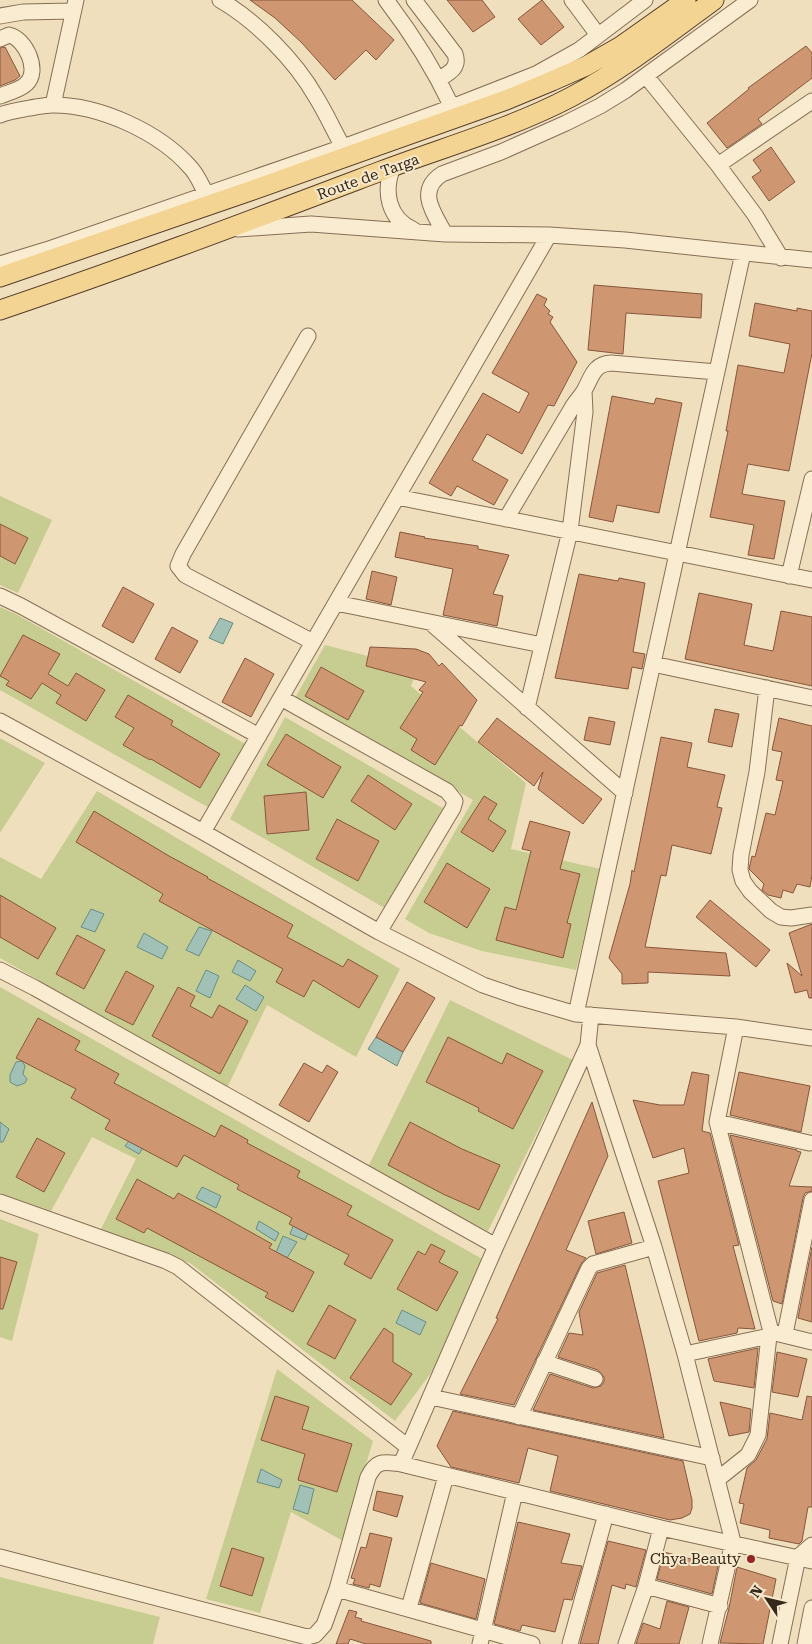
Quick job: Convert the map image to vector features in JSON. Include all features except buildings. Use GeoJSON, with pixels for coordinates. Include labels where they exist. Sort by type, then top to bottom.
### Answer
{"type":"FeatureCollection","features":[{"type":"Feature","properties":{"kind":"main road","name":"Route de Targa"},"geometry":{"type":"LineString","coordinates":[[0,277],[242,194],[552,82],[586,66],[621,46],[686,0]]}},
{"type":"Feature","properties":{"kind":"main road","name":"Route de Targa"},"geometry":{"type":"LineString","coordinates":[[0,310],[67,288],[520,121],[572,96],[624,65],[714,0]]}},
{"type":"Feature","properties":{"kind":"street"},"geometry":{"type":"LineString","coordinates":[[220,0],[259,28],[302,76],[316,96],[343,147]]}},
{"type":"Feature","properties":{"kind":"street"},"geometry":{"type":"LineString","coordinates":[[386,0],[410,32],[439,79],[452,107]]}},
{"type":"Feature","properties":{"kind":"street"},"geometry":{"type":"LineString","coordinates":[[414,0],[455,54],[457,60],[455,68],[439,79]]}},
{"type":"Feature","properties":{"kind":"street"},"geometry":{"type":"LineString","coordinates":[[572,0],[598,35]]}},
{"type":"Feature","properties":{"kind":"street"},"geometry":{"type":"LineString","coordinates":[[0,264],[46,250],[343,147],[536,74],[578,50],[645,0]]}},
{"type":"Feature","properties":{"kind":"street"},"geometry":{"type":"LineString","coordinates":[[445,234],[429,202],[429,189],[435,178],[501,152],[600,106],[646,76],[750,0]]}},
{"type":"Feature","properties":{"kind":"street"},"geometry":{"type":"LineString","coordinates":[[0,16],[75,6],[53,105]]}},
{"type":"Feature","properties":{"kind":"street"},"geometry":{"type":"LineString","coordinates":[[0,39],[8,35],[19,39],[28,55],[32,74],[26,84],[0,96]]}},
{"type":"Feature","properties":{"kind":"street"},"geometry":{"type":"LineString","coordinates":[[646,76],[718,165],[762,224],[781,258]]}},
{"type":"Feature","properties":{"kind":"street"},"geometry":{"type":"LineString","coordinates":[[718,165],[812,101]]}},
{"type":"Feature","properties":{"kind":"street"},"geometry":{"type":"LineString","coordinates":[[0,115],[53,105],[98,112],[122,120],[146,132],[173,150],[191,168],[206,193]]}},
{"type":"Feature","properties":{"kind":"street"},"geometry":{"type":"LineString","coordinates":[[393,167],[387,188],[388,199],[392,209],[405,226],[417,232]]}},
{"type":"Feature","properties":{"kind":"street"},"geometry":{"type":"LineString","coordinates":[[223,230],[311,224],[445,234],[549,235],[625,240],[812,260]]}},
{"type":"Feature","properties":{"kind":"street"},"geometry":{"type":"LineString","coordinates":[[203,832],[549,235]]}},
{"type":"Feature","properties":{"kind":"street"},"geometry":{"type":"LineString","coordinates":[[710,1644],[733,1542],[685,1354],[654,1247],[588,1045],[584,1014],[625,793],[743,253]]}},
{"type":"Feature","properties":{"kind":"street"},"geometry":{"type":"LineString","coordinates":[[308,336],[183,554],[178,566],[185,575],[313,642]]}},
{"type":"Feature","properties":{"kind":"street"},"geometry":{"type":"LineString","coordinates":[[506,518],[573,406],[584,391],[594,370],[604,363],[717,372]]}},
{"type":"Feature","properties":{"kind":"street"},"geometry":{"type":"LineString","coordinates":[[527,708],[570,532],[585,412],[584,391]]}},
{"type":"Feature","properties":{"kind":"street"},"geometry":{"type":"LineString","coordinates":[[789,576],[812,479]]}},
{"type":"Feature","properties":{"kind":"street"},"geometry":{"type":"LineString","coordinates":[[398,497],[812,580]]}},
{"type":"Feature","properties":{"kind":"street"},"geometry":{"type":"LineString","coordinates":[[0,596],[259,736]]}},
{"type":"Feature","properties":{"kind":"street"},"geometry":{"type":"LineString","coordinates":[[336,603],[542,645]]}},
{"type":"Feature","properties":{"kind":"street"},"geometry":{"type":"LineString","coordinates":[[431,623],[625,793]]}},
{"type":"Feature","properties":{"kind":"street"},"geometry":{"type":"LineString","coordinates":[[653,664],[812,698]]}},
{"type":"Feature","properties":{"kind":"street"},"geometry":{"type":"LineString","coordinates":[[767,688],[757,772],[741,855],[740,870],[743,881],[750,891],[770,911],[791,918],[812,915]]}},
{"type":"Feature","properties":{"kind":"street"},"geometry":{"type":"LineString","coordinates":[[280,698],[448,791],[455,801],[453,808],[380,932]]}},
{"type":"Feature","properties":{"kind":"street"},"geometry":{"type":"LineString","coordinates":[[0,721],[203,832],[380,932],[483,985],[584,1014],[736,1028],[809,1039]]}},
{"type":"Feature","properties":{"kind":"street"},"geometry":{"type":"LineString","coordinates":[[0,970],[496,1246]]}},
{"type":"Feature","properties":{"kind":"street"},"geometry":{"type":"LineString","coordinates":[[736,1028],[717,1122],[775,1334]]}},
{"type":"Feature","properties":{"kind":"street"},"geometry":{"type":"LineString","coordinates":[[402,1464],[496,1246],[588,1045]]}},
{"type":"Feature","properties":{"kind":"street"},"geometry":{"type":"LineString","coordinates":[[717,1122],[811,1142]]}},
{"type":"Feature","properties":{"kind":"street"},"geometry":{"type":"LineString","coordinates":[[718,1479],[748,1455],[758,1435],[775,1334],[812,1200]]}},
{"type":"Feature","properties":{"kind":"street"},"geometry":{"type":"LineString","coordinates":[[0,1202],[166,1261],[178,1267],[408,1448]]}},
{"type":"Feature","properties":{"kind":"street"},"geometry":{"type":"LineString","coordinates":[[519,1417],[589,1268],[593,1264],[654,1247]]}},
{"type":"Feature","properties":{"kind":"street"},"geometry":{"type":"LineString","coordinates":[[685,1354],[775,1334],[812,1342]]}},
{"type":"Feature","properties":{"kind":"street"},"geometry":{"type":"LineString","coordinates":[[544,1362],[595,1379]]}},
{"type":"Feature","properties":{"kind":"street"},"geometry":{"type":"LineString","coordinates":[[431,1397],[712,1458]]}},
{"type":"Feature","properties":{"kind":"street"},"geometry":{"type":"LineString","coordinates":[[0,1557],[307,1637],[316,1636],[324,1626],[337,1589],[368,1477],[376,1464],[382,1462],[402,1464],[661,1528],[805,1559]]}},
{"type":"Feature","properties":{"kind":"street"},"geometry":{"type":"LineString","coordinates":[[409,1608],[446,1476]]}},
{"type":"Feature","properties":{"kind":"street"},"geometry":{"type":"LineString","coordinates":[[481,1637],[515,1492]]}},
{"type":"Feature","properties":{"kind":"street"},"geometry":{"type":"LineString","coordinates":[[570,1644],[606,1514]]}},
{"type":"Feature","properties":{"kind":"street"},"geometry":{"type":"LineString","coordinates":[[626,1644],[646,1586],[661,1528]]}},
{"type":"Feature","properties":{"kind":"street"},"geometry":{"type":"LineString","coordinates":[[780,1644],[805,1559],[812,1545]]}},
{"type":"Feature","properties":{"kind":"street"},"geometry":{"type":"LineString","coordinates":[[646,1586],[720,1606]]}},
{"type":"Feature","properties":{"kind":"street"},"geometry":{"type":"LineString","coordinates":[[337,1589],[409,1608],[481,1637],[532,1644]]}},
{"type":"Feature","properties":{"kind":"street"},"geometry":{"type":"LineString","coordinates":[[805,1644],[812,1608]]}},
{"type":"Feature","properties":{"kind":"green space"},"geometry":{"type":"Polygon","coordinates":[[[0,496],[52,520],[18,593],[0,585],[0,496]]]}},
{"type":"Feature","properties":{"kind":"green space"},"geometry":{"type":"Polygon","coordinates":[[[0,607],[16,614],[249,746],[213,810],[0,690],[0,607]]]}},
{"type":"Feature","properties":{"kind":"green space"},"geometry":{"type":"Polygon","coordinates":[[[325,645],[418,669],[411,686],[526,783],[511,849],[601,869],[576,970],[482,951],[429,933],[405,919],[473,800],[295,698],[325,645]]]}},
{"type":"Feature","properties":{"kind":"green space"},"geometry":{"type":"Polygon","coordinates":[[[285,717],[446,810],[388,910],[230,819],[285,717]]]}},
{"type":"Feature","properties":{"kind":"green space"},"geometry":{"type":"Polygon","coordinates":[[[0,738],[45,763],[0,833],[0,738]]]}},
{"type":"Feature","properties":{"kind":"green space"},"geometry":{"type":"Polygon","coordinates":[[[97,791],[400,969],[356,1057],[267,1005],[227,1088],[0,958],[0,857],[41,879],[97,791]]]}},
{"type":"Feature","properties":{"kind":"green space"},"geometry":{"type":"Polygon","coordinates":[[[0,987],[484,1260],[437,1365],[395,1421],[190,1263],[100,1231],[136,1159],[92,1137],[51,1211],[0,1193],[0,987]]]}},
{"type":"Feature","properties":{"kind":"green space"},"geometry":{"type":"Polygon","coordinates":[[[450,1000],[573,1060],[488,1231],[366,1171],[450,1000]]]}},
{"type":"Feature","properties":{"kind":"green space"},"geometry":{"type":"Polygon","coordinates":[[[0,1219],[39,1234],[12,1341],[0,1337],[0,1219]]]}},
{"type":"Feature","properties":{"kind":"green space"},"geometry":{"type":"Polygon","coordinates":[[[277,1369],[373,1441],[343,1541],[291,1512],[260,1613],[206,1599],[277,1369]]]}},
{"type":"Feature","properties":{"kind":"green space"},"geometry":{"type":"Polygon","coordinates":[[[0,1577],[160,1617],[153,1644],[0,1644],[0,1577]]]}},
{"type":"Feature","properties":{"kind":"water"},"geometry":{"type":"Polygon","coordinates":[[[220,618],[233,623],[223,644],[209,638],[220,618]]]}},
{"type":"Feature","properties":{"kind":"water"},"geometry":{"type":"Polygon","coordinates":[[[91,909],[104,914],[95,932],[81,927],[91,909]]]}},
{"type":"Feature","properties":{"kind":"water"},"geometry":{"type":"Polygon","coordinates":[[[199,927],[212,931],[199,956],[186,950],[199,927]]]}},
{"type":"Feature","properties":{"kind":"water"},"geometry":{"type":"Polygon","coordinates":[[[144,933],[168,947],[162,959],[137,947],[144,933]]]}},
{"type":"Feature","properties":{"kind":"water"},"geometry":{"type":"Polygon","coordinates":[[[238,960],[256,971],[250,981],[232,972],[238,960]]]}},
{"type":"Feature","properties":{"kind":"water"},"geometry":{"type":"Polygon","coordinates":[[[206,970],[219,976],[210,998],[196,991],[206,970]]]}},
{"type":"Feature","properties":{"kind":"water"},"geometry":{"type":"Polygon","coordinates":[[[245,985],[264,997],[256,1011],[236,999],[245,985]]]}},
{"type":"Feature","properties":{"kind":"water"},"geometry":{"type":"Polygon","coordinates":[[[376,1037],[403,1052],[397,1066],[368,1049],[376,1037]]]}},
{"type":"Feature","properties":{"kind":"water"},"geometry":{"type":"Polygon","coordinates":[[[22,1061],[25,1066],[23,1074],[27,1079],[25,1083],[17,1086],[10,1082],[10,1075],[16,1062],[22,1061]]]}},
{"type":"Feature","properties":{"kind":"water"},"geometry":{"type":"Polygon","coordinates":[[[0,1122],[9,1129],[3,1142],[0,1142],[0,1122]]]}},
{"type":"Feature","properties":{"kind":"water"},"geometry":{"type":"Polygon","coordinates":[[[153,1132],[139,1154],[125,1146],[129,1141],[153,1132]]]}},
{"type":"Feature","properties":{"kind":"water"},"geometry":{"type":"Polygon","coordinates":[[[202,1187],[221,1196],[216,1208],[196,1198],[202,1187]]]}},
{"type":"Feature","properties":{"kind":"water"},"geometry":{"type":"Polygon","coordinates":[[[297,1216],[313,1222],[305,1240],[290,1234],[297,1216]]]}},
{"type":"Feature","properties":{"kind":"water"},"geometry":{"type":"Polygon","coordinates":[[[259,1221],[279,1233],[275,1241],[256,1229],[259,1221]]]}},
{"type":"Feature","properties":{"kind":"water"},"geometry":{"type":"Polygon","coordinates":[[[283,1236],[297,1242],[282,1266],[272,1262],[283,1236]]]}},
{"type":"Feature","properties":{"kind":"water"},"geometry":{"type":"Polygon","coordinates":[[[402,1310],[426,1322],[420,1335],[396,1323],[402,1310]]]}},
{"type":"Feature","properties":{"kind":"water"},"geometry":{"type":"Polygon","coordinates":[[[261,1469],[282,1480],[279,1488],[257,1482],[261,1469]]]}},
{"type":"Feature","properties":{"kind":"water"},"geometry":{"type":"Polygon","coordinates":[[[300,1485],[314,1489],[308,1514],[293,1509],[300,1485]]]}},
{"type":"Feature","properties":{"kind":"place","name":"Chya Beauty"},"geometry":{"type":"Point","coordinates":[751,1559]}}]}
